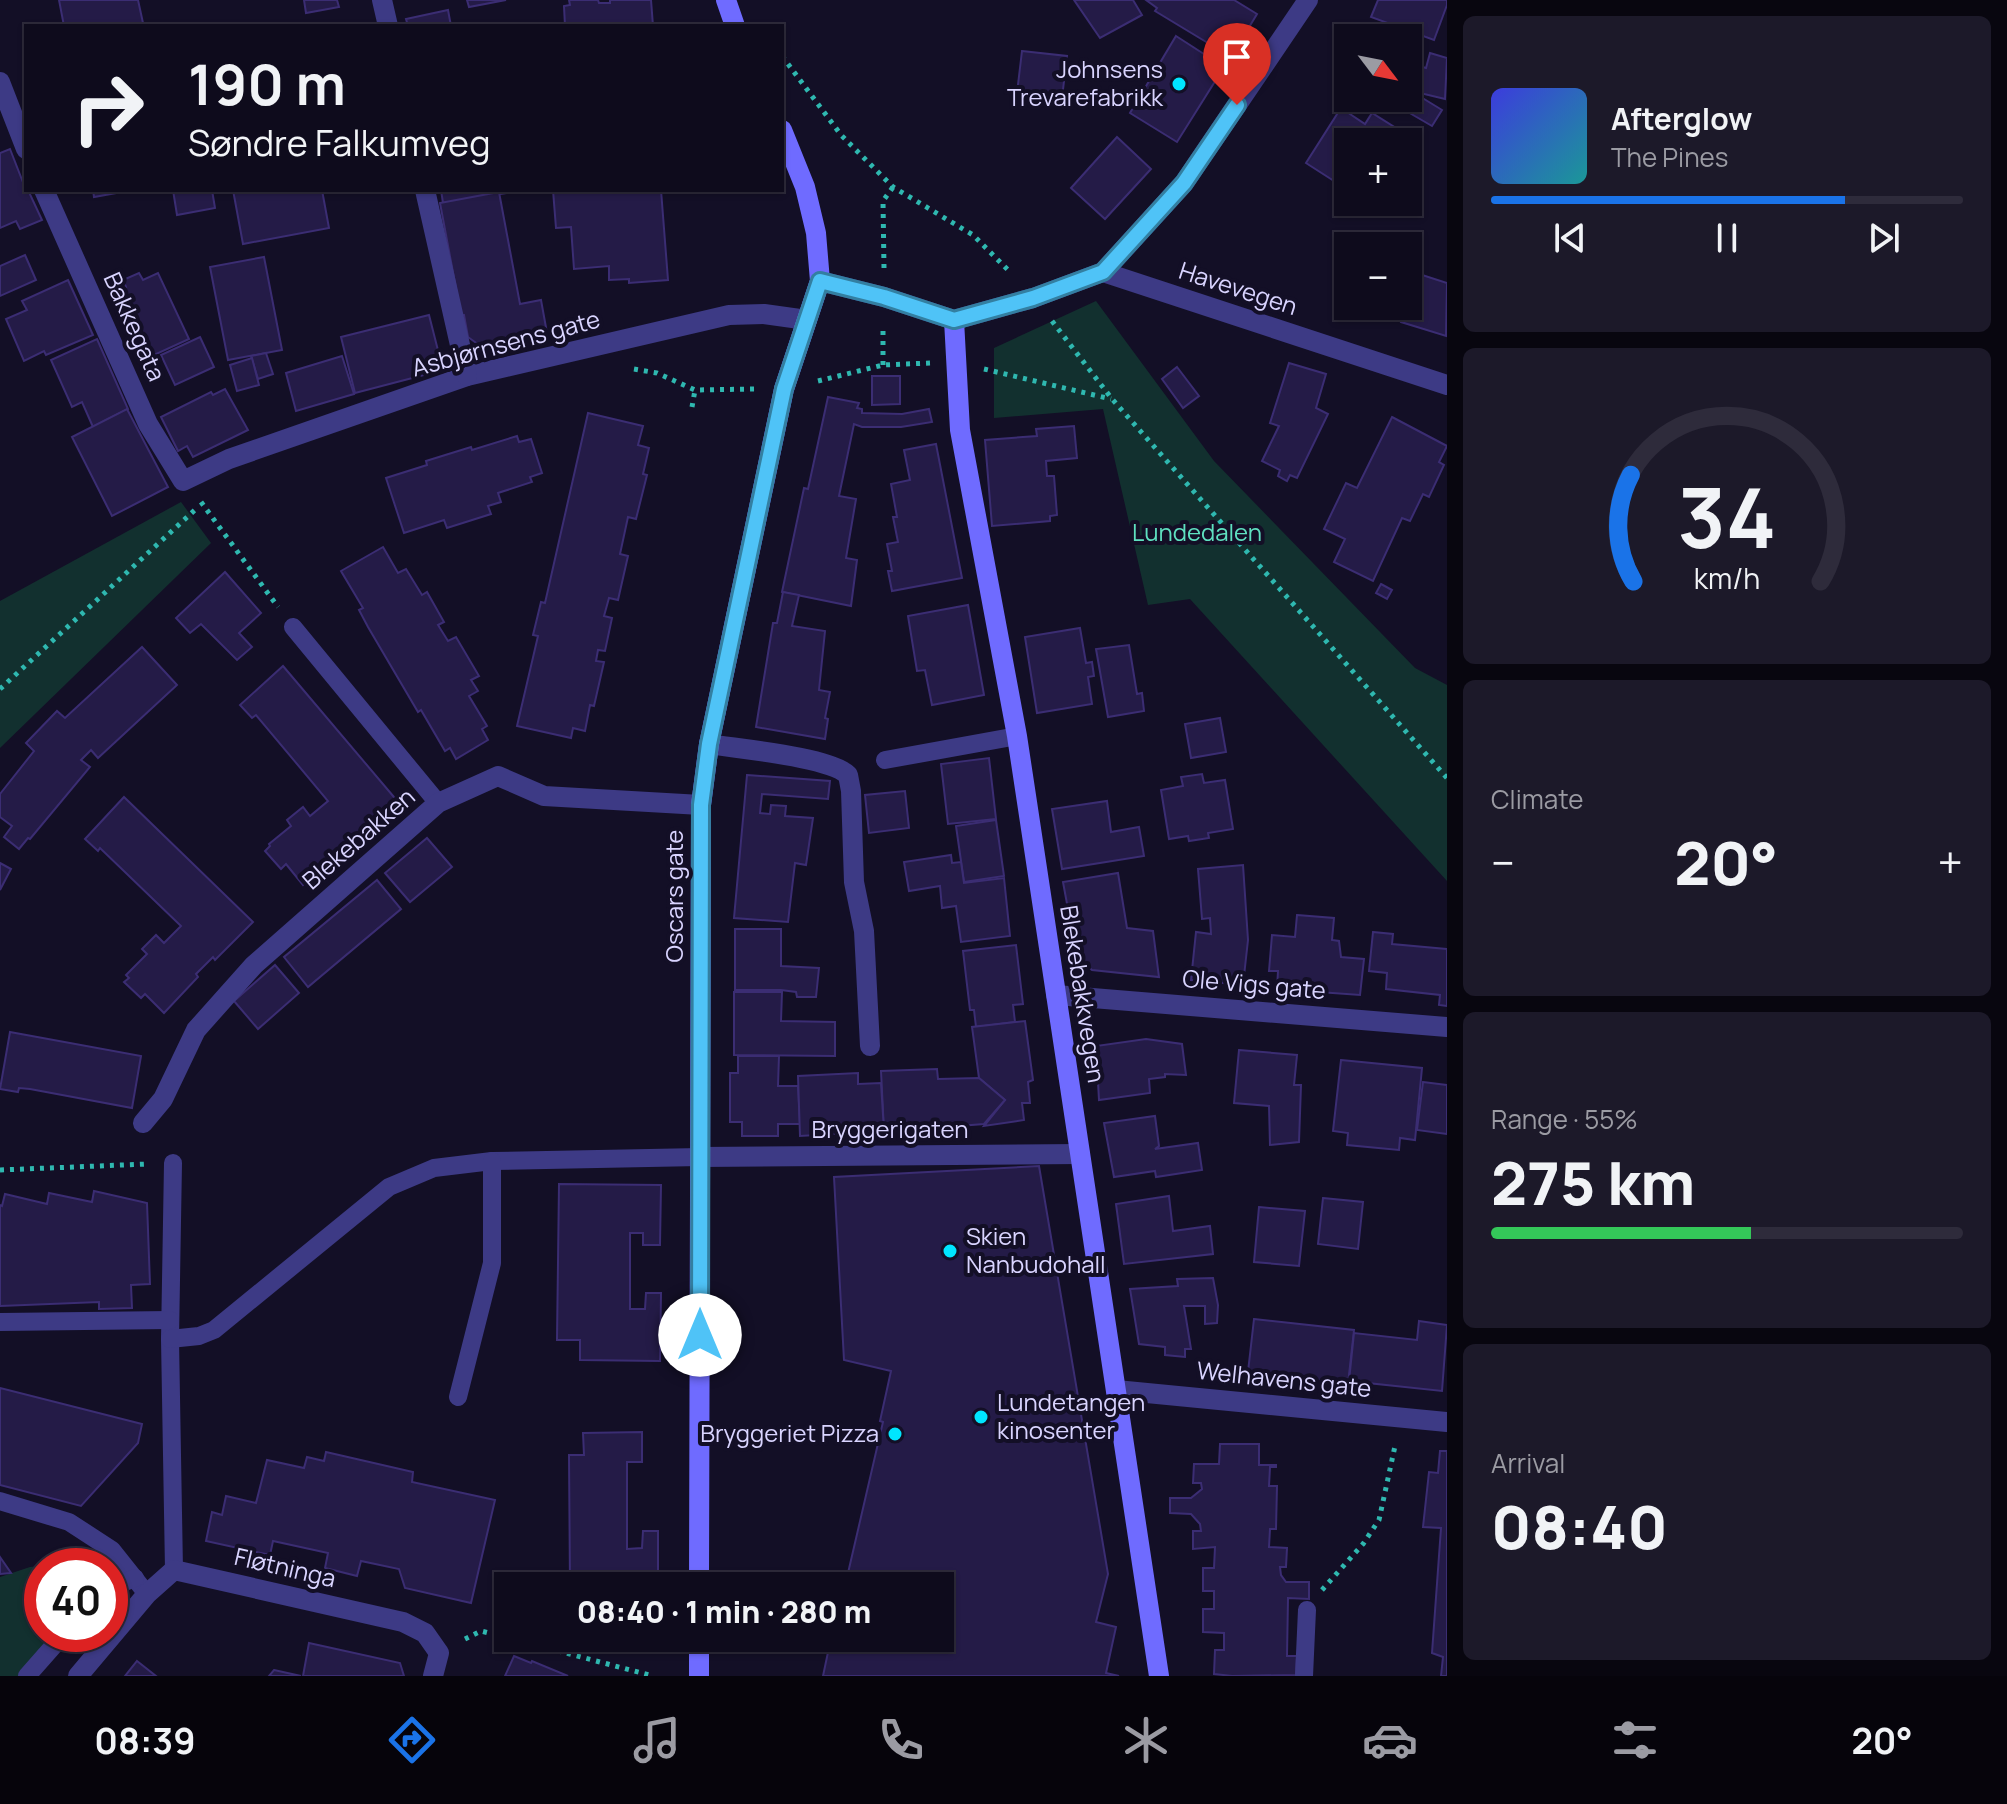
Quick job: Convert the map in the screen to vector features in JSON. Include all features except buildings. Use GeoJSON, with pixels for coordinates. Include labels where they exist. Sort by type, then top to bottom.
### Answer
{"type":"FeatureCollection","features":[{"type":"Feature","properties":{"kind":"street"},"geometry":{"type":"LineString","coordinates":[[382,0],[388,24]]}},
{"type":"Feature","properties":{"kind":"street"},"geometry":{"type":"LineString","coordinates":[[726,0],[734,24]]}},
{"type":"Feature","properties":{"kind":"street"},"geometry":{"type":"LineString","coordinates":[[820,281],[884,297],[954,320],[1033,298],[1103,272],[1184,183],[1308,0]]}},
{"type":"Feature","properties":{"kind":"street"},"geometry":{"type":"LineString","coordinates":[[0,82],[24,144]]}},
{"type":"Feature","properties":{"kind":"street","name":"Oscars gate"},"geometry":{"type":"LineString","coordinates":[[699,1572],[701,805],[709,744],[784,389],[820,281],[816,233],[805,187],[784,135]]}},
{"type":"Feature","properties":{"kind":"street","name":"Bakkegata"},"geometry":{"type":"LineString","coordinates":[[45,192],[148,424],[183,481]]}},
{"type":"Feature","properties":{"kind":"street"},"geometry":{"type":"LineString","coordinates":[[425,192],[467,376]]}},
{"type":"Feature","properties":{"kind":"street","name":"Havevegen"},"geometry":{"type":"LineString","coordinates":[[1103,272],[1447,385]]}},
{"type":"Feature","properties":{"kind":"street","name":"Asbjørnsens gate"},"geometry":{"type":"LineString","coordinates":[[183,481],[229,459],[467,376],[729,315],[764,314],[807,320]]}},
{"type":"Feature","properties":{"kind":"street","name":"Blekebakkvegen"},"geometry":{"type":"LineString","coordinates":[[954,320],[960,430],[1017,736],[1159,1676]]}},
{"type":"Feature","properties":{"kind":"street"},"geometry":{"type":"LineString","coordinates":[[709,744],[818,761],[838,767],[848,775],[854,882],[864,931],[870,1046]]}},
{"type":"Feature","properties":{"kind":"street","name":"Blekebakken"},"geometry":{"type":"LineString","coordinates":[[143,1123],[163,1099],[196,1030],[254,965],[438,803],[498,776],[544,796],[701,805]]}},
{"type":"Feature","properties":{"kind":"street","name":"Ole Vigs gate"},"geometry":{"type":"LineString","coordinates":[[1056,995],[1447,1027]]}},
{"type":"Feature","properties":{"kind":"street","name":"Bryggerigaten"},"geometry":{"type":"LineString","coordinates":[[700,1157],[1080,1154]]}},
{"type":"Feature","properties":{"kind":"street","name":"Welhavens gate"},"geometry":{"type":"LineString","coordinates":[[1116,1390],[1447,1422]]}},
{"type":"Feature","properties":{"kind":"street"},"geometry":{"type":"LineString","coordinates":[[78,1676],[141,1586],[174,1570]]}},
{"type":"Feature","properties":{"kind":"street","name":"Fløtninga"},"geometry":{"type":"LineString","coordinates":[[174,1570],[403,1622],[425,1633],[439,1653]]}},
{"type":"Feature","properties":{"kind":"street"},"geometry":{"type":"LineString","coordinates":[[699,1652],[699,1676]]}},
{"type":"Feature","properties":{"kind":"street"},"geometry":{"type":"LineString","coordinates":[[433,1676],[439,1653]]}},
{"type":"Feature","properties":{"kind":"lane"},"geometry":{"type":"LineString","coordinates":[[293,627],[438,803]]}},
{"type":"Feature","properties":{"kind":"lane"},"geometry":{"type":"LineString","coordinates":[[885,760],[1017,736]]}},
{"type":"Feature","properties":{"kind":"lane"},"geometry":{"type":"LineString","coordinates":[[170,1339],[199,1336],[214,1330],[389,1187],[434,1168],[492,1161],[700,1157]]}},
{"type":"Feature","properties":{"kind":"lane"},"geometry":{"type":"LineString","coordinates":[[458,1397],[492,1263],[492,1161]]}},
{"type":"Feature","properties":{"kind":"lane"},"geometry":{"type":"LineString","coordinates":[[173,1163],[170,1339],[174,1570]]}},
{"type":"Feature","properties":{"kind":"lane"},"geometry":{"type":"LineString","coordinates":[[0,1322],[170,1320]]}},
{"type":"Feature","properties":{"kind":"lane"},"geometry":{"type":"LineString","coordinates":[[0,1501],[69,1522],[112,1550],[141,1586]]}},
{"type":"Feature","properties":{"kind":"lane"},"geometry":{"type":"LineString","coordinates":[[128,1587],[141,1586]]}},
{"type":"Feature","properties":{"kind":"lane"},"geometry":{"type":"LineString","coordinates":[[1304,1676],[1307,1610]]}},
{"type":"Feature","properties":{"kind":"lane"},"geometry":{"type":"LineString","coordinates":[[27,1676],[48,1652]]}},
{"type":"Feature","properties":{"kind":"path"},"geometry":{"type":"LineString","coordinates":[[784,59],[841,135],[893,187],[973,235],[1019,282]]}},
{"type":"Feature","properties":{"kind":"path"},"geometry":{"type":"LineString","coordinates":[[1049,318],[1112,399],[1447,778]]}},
{"type":"Feature","properties":{"kind":"path"},"geometry":{"type":"LineString","coordinates":[[629,368],[657,373],[695,390],[784,389],[883,365],[931,363]]}},
{"type":"Feature","properties":{"kind":"path"},"geometry":{"type":"LineString","coordinates":[[975,367],[1112,399]]}},
{"type":"Feature","properties":{"kind":"path"},"geometry":{"type":"LineString","coordinates":[[692,407],[695,390]]}},
{"type":"Feature","properties":{"kind":"path"},"geometry":{"type":"LineString","coordinates":[[183,481],[293,627]]}},
{"type":"Feature","properties":{"kind":"path"},"geometry":{"type":"LineString","coordinates":[[0,689],[214,494]]}},
{"type":"Feature","properties":{"kind":"path"},"geometry":{"type":"LineString","coordinates":[[0,1170],[173,1163]]}},
{"type":"Feature","properties":{"kind":"path"},"geometry":{"type":"LineString","coordinates":[[1307,1610],[1363,1544],[1379,1520],[1401,1418]]}},
{"type":"Feature","properties":{"kind":"path"},"geometry":{"type":"LineString","coordinates":[[439,1653],[481,1631],[494,1634]]}},
{"type":"Feature","properties":{"kind":"path"},"geometry":{"type":"LineString","coordinates":[[561,1652],[653,1676]]}},
{"type":"Feature","properties":{"kind":"green space","name":"Lundedalen"},"geometry":{"type":"Polygon","coordinates":[[[1096,301],[1214,461],[1415,668],[1447,685],[1447,881],[1190,599],[1148,605],[1103,409],[994,418],[994,348],[1096,301]]]}},
{"type":"Feature","properties":{"kind":"green space"},"geometry":{"type":"Polygon","coordinates":[[[181,502],[211,543],[0,748],[0,601],[181,502]]]}},
{"type":"Feature","properties":{"kind":"green space"},"geometry":{"type":"Polygon","coordinates":[[[24,1569],[24,1652],[48,1652],[27,1676],[0,1676],[0,1577],[24,1569]]]}},
{"type":"Feature","properties":{"kind":"place","name":"Johnsens Trevarefabrikk"},"geometry":{"type":"Point","coordinates":[1179,84]}},
{"type":"Feature","properties":{"kind":"place","name":"Skien Nanbudohall"},"geometry":{"type":"Point","coordinates":[950,1251]}},
{"type":"Feature","properties":{"kind":"place","name":"Lundetangen kinosenter"},"geometry":{"type":"Point","coordinates":[981,1417]}},
{"type":"Feature","properties":{"kind":"place","name":"Bryggeriet Pizza"},"geometry":{"type":"Point","coordinates":[895,1434]}},
{"type":"Feature","properties":{"kind":"route"},"geometry":{"type":"LineString","coordinates":[[700,1335],[701,805],[709,744],[784,389],[820,281],[884,297],[954,320],[1033,298],[1103,272],[1184,183],[1237,105]]}}]}
